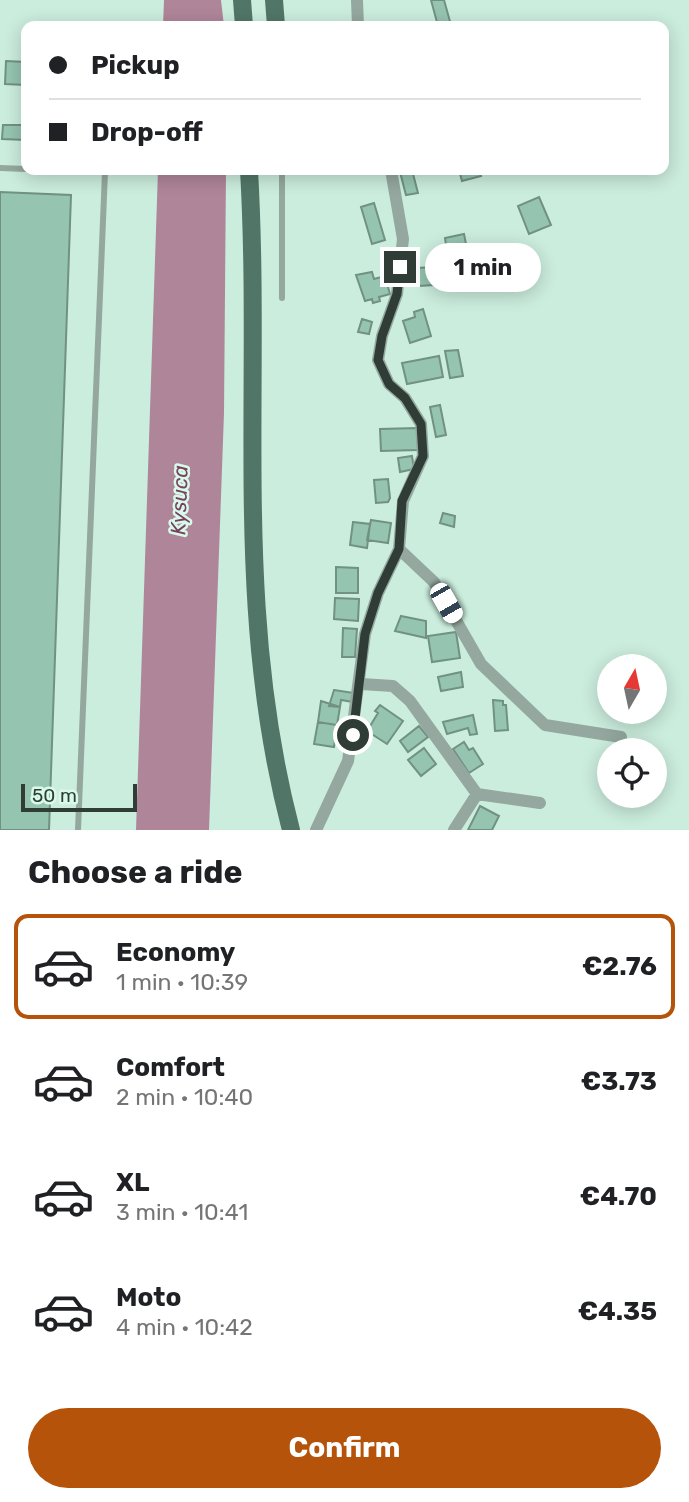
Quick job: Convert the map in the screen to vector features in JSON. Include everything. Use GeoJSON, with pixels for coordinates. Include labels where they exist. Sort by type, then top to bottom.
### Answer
{"type":"FeatureCollection","features":[{"type":"Feature","properties":{"kind":"main road"},"geometry":{"type":"LineString","coordinates":[[242,0],[244,21]]}},
{"type":"Feature","properties":{"kind":"main road"},"geometry":{"type":"LineString","coordinates":[[249,175],[252,222],[250,426],[254,585],[262,688],[291,830]]}},
{"type":"Feature","properties":{"kind":"main road"},"geometry":{"type":"LineString","coordinates":[[252,222],[261,175]]}},
{"type":"Feature","properties":{"kind":"street"},"geometry":{"type":"LineString","coordinates":[[357,0],[358,21]]}},
{"type":"Feature","properties":{"kind":"street"},"geometry":{"type":"LineString","coordinates":[[316,830],[348,761],[361,684],[365,634],[378,593],[399,549],[402,501],[423,456],[421,424],[405,398],[389,384],[378,360],[382,336],[397,294],[403,239],[392,175]]}},
{"type":"Feature","properties":{"kind":"street"},"geometry":{"type":"LineString","coordinates":[[399,549],[434,582],[481,664],[545,725],[621,737]]}},
{"type":"Feature","properties":{"kind":"street"},"geometry":{"type":"LineString","coordinates":[[361,684],[393,686],[410,701],[477,794],[540,803]]}},
{"type":"Feature","properties":{"kind":"street"},"geometry":{"type":"LineString","coordinates":[[454,830],[477,794]]}},
{"type":"Feature","properties":{"kind":"lane"},"geometry":{"type":"LineString","coordinates":[[0,168],[21,169]]}},
{"type":"Feature","properties":{"kind":"lane"},"geometry":{"type":"LineString","coordinates":[[78,830],[105,175]]}},
{"type":"Feature","properties":{"kind":"lane"},"geometry":{"type":"LineString","coordinates":[[282,175],[282,298]]}},
{"type":"Feature","properties":{"kind":"water"},"geometry":{"type":"Polygon","coordinates":[[[164,0],[221,0],[223,21],[163,21],[164,0]]]}},
{"type":"Feature","properties":{"kind":"water","name":"Kysuca"},"geometry":{"type":"Polygon","coordinates":[[[158,175],[226,175],[224,413],[209,830],[136,830],[158,175]]]}},
{"type":"Feature","properties":{"kind":"building"},"geometry":{"type":"Polygon","coordinates":[[[431,0],[444,0],[450,21],[437,21],[431,0]]]}},
{"type":"Feature","properties":{"kind":"building"},"geometry":{"type":"Polygon","coordinates":[[[6,61],[21,62],[21,85],[5,84],[6,61]]]}},
{"type":"Feature","properties":{"kind":"building"},"geometry":{"type":"Polygon","coordinates":[[[3,125],[21,125],[21,140],[2,139],[3,125]]]}},
{"type":"Feature","properties":{"kind":"building"},"geometry":{"type":"Polygon","coordinates":[[[401,175],[413,175],[418,193],[406,195],[401,175]]]}},
{"type":"Feature","properties":{"kind":"building"},"geometry":{"type":"Polygon","coordinates":[[[460,175],[481,175],[481,176],[462,181],[460,175]]]}},
{"type":"Feature","properties":{"kind":"building"},"geometry":{"type":"Polygon","coordinates":[[[0,192],[71,195],[49,830],[0,830],[0,192]]]}},
{"type":"Feature","properties":{"kind":"building"},"geometry":{"type":"Polygon","coordinates":[[[539,197],[551,225],[529,234],[518,206],[539,197]]]}},
{"type":"Feature","properties":{"kind":"building"},"geometry":{"type":"Polygon","coordinates":[[[374,203],[385,240],[372,244],[361,207],[374,203]]]}},
{"type":"Feature","properties":{"kind":"building"},"geometry":{"type":"Polygon","coordinates":[[[464,234],[467,249],[447,252],[445,238],[464,234]]]}},
{"type":"Feature","properties":{"kind":"building"},"geometry":{"type":"Polygon","coordinates":[[[432,267],[434,285],[419,286],[418,268],[432,267]]]}},
{"type":"Feature","properties":{"kind":"building"},"geometry":{"type":"Polygon","coordinates":[[[372,272],[374,279],[385,276],[390,294],[379,297],[380,301],[373,303],[372,299],[365,301],[356,275],[372,272]]]}},
{"type":"Feature","properties":{"kind":"building"},"geometry":{"type":"Polygon","coordinates":[[[423,309],[431,336],[410,343],[403,321],[415,317],[414,312],[423,309]]]}},
{"type":"Feature","properties":{"kind":"building"},"geometry":{"type":"Polygon","coordinates":[[[362,319],[372,322],[369,334],[358,332],[362,319]]]}},
{"type":"Feature","properties":{"kind":"building"},"geometry":{"type":"Polygon","coordinates":[[[458,350],[463,376],[450,378],[445,351],[458,350]]]}},
{"type":"Feature","properties":{"kind":"building"},"geometry":{"type":"Polygon","coordinates":[[[439,356],[443,377],[407,384],[402,363],[439,356]]]}},
{"type":"Feature","properties":{"kind":"building"},"geometry":{"type":"Polygon","coordinates":[[[440,405],[446,435],[436,437],[430,407],[440,405]]]}},
{"type":"Feature","properties":{"kind":"building"},"geometry":{"type":"Polygon","coordinates":[[[417,428],[418,450],[381,451],[380,429],[417,428]]]}},
{"type":"Feature","properties":{"kind":"building"},"geometry":{"type":"Polygon","coordinates":[[[412,456],[414,469],[400,472],[398,458],[412,456]]]}},
{"type":"Feature","properties":{"kind":"building"},"geometry":{"type":"Polygon","coordinates":[[[388,479],[388,502],[376,503],[374,480],[388,479]]]}},
{"type":"Feature","properties":{"kind":"building"},"geometry":{"type":"Polygon","coordinates":[[[443,513],[455,516],[454,527],[440,523],[443,513]]]}},
{"type":"Feature","properties":{"kind":"building"},"geometry":{"type":"Polygon","coordinates":[[[371,520],[391,523],[388,543],[367,540],[371,520]]]}},
{"type":"Feature","properties":{"kind":"building"},"geometry":{"type":"Polygon","coordinates":[[[353,522],[370,524],[367,548],[350,545],[353,522]]]}},
{"type":"Feature","properties":{"kind":"building"},"geometry":{"type":"Polygon","coordinates":[[[336,567],[358,568],[358,593],[336,593],[336,567]]]}},
{"type":"Feature","properties":{"kind":"building"},"geometry":{"type":"Polygon","coordinates":[[[335,598],[359,599],[358,621],[334,619],[335,598]]]}},
{"type":"Feature","properties":{"kind":"building"},"geometry":{"type":"Polygon","coordinates":[[[401,616],[426,621],[426,638],[395,631],[401,616]]]}},
{"type":"Feature","properties":{"kind":"building"},"geometry":{"type":"Polygon","coordinates":[[[343,628],[357,629],[355,657],[342,657],[343,628]]]}},
{"type":"Feature","properties":{"kind":"building"},"geometry":{"type":"Polygon","coordinates":[[[456,632],[460,658],[432,662],[428,636],[456,632]]]}},
{"type":"Feature","properties":{"kind":"building"},"geometry":{"type":"Polygon","coordinates":[[[461,672],[463,687],[441,691],[438,677],[461,672]]]}},
{"type":"Feature","properties":{"kind":"building"},"geometry":{"type":"Polygon","coordinates":[[[334,690],[354,693],[353,702],[341,700],[340,707],[329,706],[334,690]]]}},
{"type":"Feature","properties":{"kind":"building"},"geometry":{"type":"Polygon","coordinates":[[[493,700],[503,701],[503,705],[506,705],[508,730],[495,731],[493,700]]]}},
{"type":"Feature","properties":{"kind":"building"},"geometry":{"type":"Polygon","coordinates":[[[321,701],[340,707],[337,725],[318,722],[321,701]]]}},
{"type":"Feature","properties":{"kind":"building"},"geometry":{"type":"Polygon","coordinates":[[[380,705],[403,721],[387,744],[367,731],[380,705]]]}},
{"type":"Feature","properties":{"kind":"building"},"geometry":{"type":"Polygon","coordinates":[[[473,715],[477,734],[470,735],[468,728],[447,734],[443,722],[473,715]]]}},
{"type":"Feature","properties":{"kind":"building"},"geometry":{"type":"Polygon","coordinates":[[[318,722],[337,725],[334,747],[314,744],[318,722]]]}},
{"type":"Feature","properties":{"kind":"building"},"geometry":{"type":"Polygon","coordinates":[[[419,726],[428,737],[408,752],[400,741],[419,726]]]}},
{"type":"Feature","properties":{"kind":"building"},"geometry":{"type":"Polygon","coordinates":[[[464,742],[469,750],[473,748],[483,764],[469,773],[453,749],[464,742]]]}},
{"type":"Feature","properties":{"kind":"building"},"geometry":{"type":"Polygon","coordinates":[[[424,748],[436,764],[421,776],[408,760],[424,748]]]}},
{"type":"Feature","properties":{"kind":"building"},"geometry":{"type":"Polygon","coordinates":[[[480,806],[499,816],[492,830],[468,830],[480,806]]]}},
{"type":"Feature","properties":{"kind":"route"},"geometry":{"type":"LineString","coordinates":[[353,735],[365,634],[378,593],[399,549],[402,501],[423,456],[421,424],[405,398],[389,384],[378,360],[382,336],[397,294],[400,267]]}}]}
